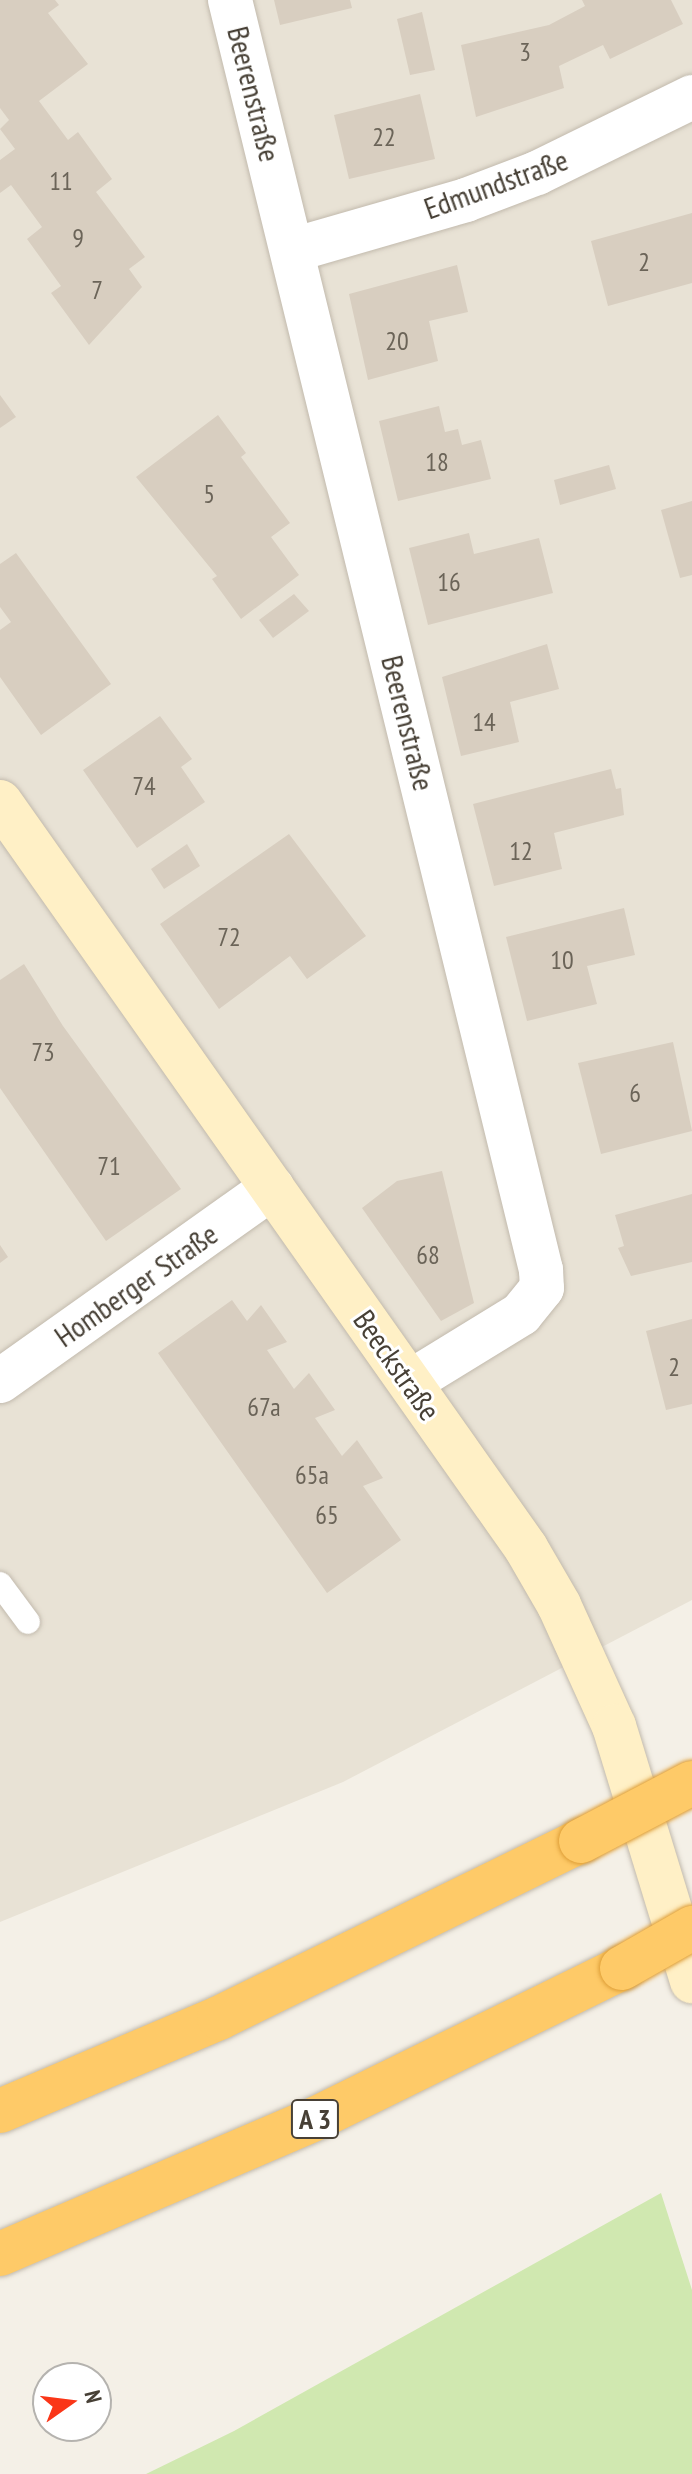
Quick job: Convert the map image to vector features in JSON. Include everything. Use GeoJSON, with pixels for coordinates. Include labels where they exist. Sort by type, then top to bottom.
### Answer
{"type":"FeatureCollection","features":[{"type":"Feature","properties":{"kind":"highway"},"geometry":{"type":"LineString","coordinates":[[0,2111],[219,2018],[581,1841],[692,1783]]}},
{"type":"Feature","properties":{"kind":"highway","name":"A 3"},"geometry":{"type":"LineString","coordinates":[[0,2254],[317,2118],[622,1968],[692,1928]]}},
{"type":"Feature","properties":{"kind":"street","name":"Beerenstraße"},"geometry":{"type":"LineString","coordinates":[[230,0],[541,1270],[542,1288],[521,1314],[410,1382]]}},
{"type":"Feature","properties":{"kind":"street","name":"Edmundstraße"},"geometry":{"type":"LineString","coordinates":[[293,250],[466,200],[537,173],[692,97]]}},
{"type":"Feature","properties":{"kind":"street","name":"Beeckstraße"},"geometry":{"type":"LineString","coordinates":[[0,802],[526,1548],[593,1669],[692,1981]]}},
{"type":"Feature","properties":{"kind":"street","name":"Homberger Straße"},"geometry":{"type":"LineString","coordinates":[[0,1381],[272,1188]]}},
{"type":"Feature","properties":{"kind":"lane"},"geometry":{"type":"LineString","coordinates":[[0,1584],[28,1622]]}},
{"type":"Feature","properties":{"kind":"shaded area"},"geometry":{"type":"Polygon","coordinates":[[[0,0],[692,0],[692,1600],[343,1782],[0,1922],[0,0]]]}},
{"type":"Feature","properties":{"kind":"green space"},"geometry":{"type":"Polygon","coordinates":[[[661,2193],[692,2290],[692,2474],[146,2474],[234,2431],[661,2193]]]}},
{"type":"Feature","properties":{"kind":"building"},"geometry":{"type":"Polygon","coordinates":[[[0,0],[55,0],[59,5],[48,13],[88,64],[39,101],[68,140],[78,132],[112,179],[96,192],[145,257],[129,269],[142,287],[89,345],[51,293],[61,286],[27,239],[42,227],[11,185],[0,193],[0,160],[15,149],[0,129],[9,120],[0,108],[0,0]]]}},
{"type":"Feature","properties":{"kind":"building"},"geometry":{"type":"Polygon","coordinates":[[[274,0],[350,0],[352,8],[280,25],[274,0]]]}},
{"type":"Feature","properties":{"kind":"building"},"geometry":{"type":"Polygon","coordinates":[[[582,0],[671,0],[683,24],[610,59],[603,45],[559,66],[564,88],[476,117],[461,45],[549,25],[585,6],[582,0]]]}},
{"type":"Feature","properties":{"kind":"building"},"geometry":{"type":"Polygon","coordinates":[[[422,12],[435,70],[410,75],[397,19],[422,12]]]}},
{"type":"Feature","properties":{"kind":"building"},"geometry":{"type":"Polygon","coordinates":[[[420,94],[435,159],[349,179],[334,115],[420,94]]]}},
{"type":"Feature","properties":{"kind":"building"},"geometry":{"type":"Polygon","coordinates":[[[692,213],[692,283],[608,306],[591,241],[692,213]]]}},
{"type":"Feature","properties":{"kind":"building"},"geometry":{"type":"Polygon","coordinates":[[[457,265],[468,312],[429,321],[438,361],[368,380],[349,294],[457,265]]]}},
{"type":"Feature","properties":{"kind":"building"},"geometry":{"type":"Polygon","coordinates":[[[0,395],[16,417],[0,428],[0,395]]]}},
{"type":"Feature","properties":{"kind":"building"},"geometry":{"type":"Polygon","coordinates":[[[439,406],[445,432],[458,429],[462,445],[481,440],[491,479],[398,501],[379,421],[439,406]]]}},
{"type":"Feature","properties":{"kind":"building"},"geometry":{"type":"Polygon","coordinates":[[[218,415],[246,453],[241,457],[290,523],[271,537],[299,575],[241,619],[212,579],[217,576],[136,477],[218,415]]]}},
{"type":"Feature","properties":{"kind":"building"},"geometry":{"type":"Polygon","coordinates":[[[609,465],[616,489],[560,505],[554,480],[609,465]]]}},
{"type":"Feature","properties":{"kind":"building"},"geometry":{"type":"Polygon","coordinates":[[[692,501],[692,575],[680,578],[661,510],[692,501]]]}},
{"type":"Feature","properties":{"kind":"building"},"geometry":{"type":"Polygon","coordinates":[[[469,533],[474,554],[539,538],[553,593],[428,625],[409,548],[469,533]]]}},
{"type":"Feature","properties":{"kind":"building"},"geometry":{"type":"Polygon","coordinates":[[[16,553],[111,684],[41,735],[0,677],[0,630],[11,622],[0,607],[0,564],[16,553]]]}},
{"type":"Feature","properties":{"kind":"building"},"geometry":{"type":"Polygon","coordinates":[[[294,594],[309,611],[273,638],[259,620],[294,594]]]}},
{"type":"Feature","properties":{"kind":"building"},"geometry":{"type":"Polygon","coordinates":[[[547,644],[559,689],[510,702],[519,742],[461,756],[442,677],[547,644]]]}},
{"type":"Feature","properties":{"kind":"building"},"geometry":{"type":"Polygon","coordinates":[[[160,716],[192,759],[181,767],[205,802],[137,848],[83,770],[160,716]]]}},
{"type":"Feature","properties":{"kind":"building"},"geometry":{"type":"Polygon","coordinates":[[[611,769],[616,789],[621,788],[624,815],[554,833],[562,869],[494,886],[473,804],[611,769]]]}},
{"type":"Feature","properties":{"kind":"building"},"geometry":{"type":"Polygon","coordinates":[[[289,834],[366,936],[307,979],[290,956],[219,1009],[160,924],[289,834]]]}},
{"type":"Feature","properties":{"kind":"building"},"geometry":{"type":"Polygon","coordinates":[[[187,844],[200,866],[164,889],[151,869],[187,844]]]}},
{"type":"Feature","properties":{"kind":"building"},"geometry":{"type":"Polygon","coordinates":[[[624,908],[635,955],[587,966],[597,1004],[527,1021],[506,937],[624,908]]]}},
{"type":"Feature","properties":{"kind":"building"},"geometry":{"type":"Polygon","coordinates":[[[24,964],[63,1026],[181,1189],[106,1241],[0,1088],[0,980],[24,964]]]}},
{"type":"Feature","properties":{"kind":"building"},"geometry":{"type":"Polygon","coordinates":[[[673,1042],[692,1131],[601,1154],[578,1063],[673,1042]]]}},
{"type":"Feature","properties":{"kind":"building"},"geometry":{"type":"Polygon","coordinates":[[[442,1171],[474,1303],[441,1321],[362,1208],[397,1181],[442,1171]]]}},
{"type":"Feature","properties":{"kind":"building"},"geometry":{"type":"Polygon","coordinates":[[[692,1194],[692,1262],[631,1276],[618,1248],[624,1246],[615,1215],[692,1194]]]}},
{"type":"Feature","properties":{"kind":"building"},"geometry":{"type":"Polygon","coordinates":[[[0,1245],[8,1257],[0,1263],[0,1245]]]}},
{"type":"Feature","properties":{"kind":"building"},"geometry":{"type":"Polygon","coordinates":[[[232,1300],[247,1321],[261,1305],[287,1342],[267,1350],[294,1389],[309,1373],[335,1410],[315,1418],[342,1456],[357,1440],[383,1478],[363,1486],[401,1540],[327,1593],[158,1353],[232,1300]]]}},
{"type":"Feature","properties":{"kind":"building"},"geometry":{"type":"Polygon","coordinates":[[[692,1319],[692,1404],[666,1410],[646,1331],[692,1319]]]}}]}
